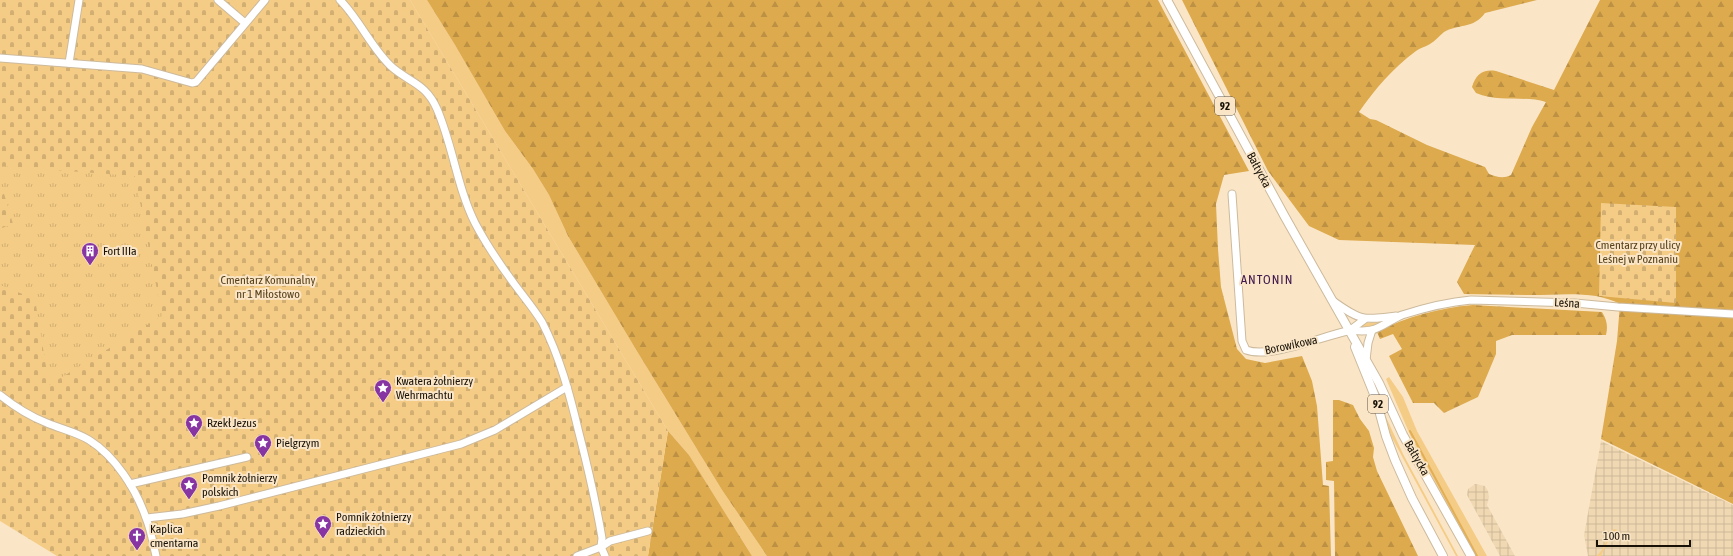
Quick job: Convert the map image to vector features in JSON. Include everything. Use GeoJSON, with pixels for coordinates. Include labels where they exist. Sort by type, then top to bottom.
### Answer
{"type":"FeatureCollection","features":[{"type":"Feature","properties":{"kind":"main road","name":"Bałtycka"},"geometry":{"type":"LineString","coordinates":[[1167,0],[1282,213],[1379,383],[1403,435],[1470,556]]}},
{"type":"Feature","properties":{"kind":"main road","name":"Bałtycka"},"geometry":{"type":"LineString","coordinates":[[1353,339],[1356,352],[1378,405],[1386,436],[1395,460],[1409,493],[1443,556]]}},
{"type":"Feature","properties":{"kind":"street"},"geometry":{"type":"LineString","coordinates":[[69,63],[79,0]]}},
{"type":"Feature","properties":{"kind":"street"},"geometry":{"type":"LineString","coordinates":[[218,0],[245,23]]}},
{"type":"Feature","properties":{"kind":"street"},"geometry":{"type":"LineString","coordinates":[[0,58],[142,69],[196,82],[264,0]]}},
{"type":"Feature","properties":{"kind":"street"},"geometry":{"type":"LineString","coordinates":[[340,0],[355,17],[387,62],[398,72],[419,85],[433,101],[440,117],[468,209],[489,245],[541,322],[552,344],[567,387],[593,493],[602,538],[601,547],[605,556]]}},
{"type":"Feature","properties":{"kind":"street","name":"Borowikowa"},"geometry":{"type":"LineString","coordinates":[[1232,194],[1242,341],[1246,350],[1256,352],[1283,349],[1349,331]]}},
{"type":"Feature","properties":{"kind":"street","name":"Leśna"},"geometry":{"type":"LineString","coordinates":[[1333,300],[1350,313],[1365,319],[1402,316]]}},
{"type":"Feature","properties":{"kind":"street","name":"Leśna"},"geometry":{"type":"LineString","coordinates":[[1349,331],[1372,330],[1402,316],[1454,301],[1471,300],[1575,303],[1733,314]]}},
{"type":"Feature","properties":{"kind":"street"},"geometry":{"type":"LineString","coordinates":[[1349,331],[1365,319]]}},
{"type":"Feature","properties":{"kind":"street"},"geometry":{"type":"LineString","coordinates":[[1366,360],[1368,343],[1372,330]]}},
{"type":"Feature","properties":{"kind":"street"},"geometry":{"type":"LineString","coordinates":[[147,518],[182,514],[212,507],[461,444],[495,430],[567,387]]}},
{"type":"Feature","properties":{"kind":"street"},"geometry":{"type":"LineString","coordinates":[[0,395],[37,420],[89,440],[113,462],[130,484],[147,518],[156,556]]}},
{"type":"Feature","properties":{"kind":"street"},"geometry":{"type":"LineString","coordinates":[[130,484],[247,457]]}},
{"type":"Feature","properties":{"kind":"street"},"geometry":{"type":"LineString","coordinates":[[577,556],[601,547],[610,541],[648,531]]}},
{"type":"Feature","properties":{"kind":"shaded area"},"geometry":{"type":"Polygon","coordinates":[[[1601,441],[1733,505],[1733,556],[1588,556],[1584,535],[1601,441]]]}},
{"type":"Feature","properties":{"kind":"shaded area"},"geometry":{"type":"Polygon","coordinates":[[[1475,484],[1485,486],[1488,491],[1489,497],[1487,505],[1515,556],[1500,556],[1467,495],[1468,489],[1475,484]]]}},
{"type":"Feature","properties":{"kind":"green space","name":"Cmentarz Komunalny nr 1 Miłostowo"},"geometry":{"type":"Polygon","coordinates":[[[0,0],[410,0],[668,431],[648,556],[57,556],[0,521],[0,0]]]}},
{"type":"Feature","properties":{"kind":"green space"},"geometry":{"type":"Polygon","coordinates":[[[410,0],[427,0],[505,131],[533,169],[549,195],[568,236],[635,348],[722,490],[767,556],[752,556],[689,455],[668,431],[410,0]]]}},
{"type":"Feature","properties":{"kind":"green space"},"geometry":{"type":"Polygon","coordinates":[[[427,0],[1158,0],[1249,171],[1224,175],[1216,204],[1221,287],[1237,349],[1246,359],[1265,363],[1302,356],[1312,381],[1317,406],[1323,485],[1329,486],[1331,556],[767,556],[722,490],[635,348],[568,236],[549,195],[533,169],[505,131],[427,0]]]}},
{"type":"Feature","properties":{"kind":"green space"},"geometry":{"type":"Polygon","coordinates":[[[1182,0],[1537,0],[1485,13],[1476,22],[1444,32],[1432,43],[1416,51],[1400,64],[1371,95],[1359,112],[1370,119],[1376,120],[1427,145],[1485,167],[1489,174],[1497,177],[1503,177],[1511,175],[1532,127],[1546,102],[1529,99],[1493,98],[1476,93],[1472,87],[1481,73],[1496,71],[1554,90],[1600,0],[1733,0],[1733,504],[1601,439],[1617,341],[1620,304],[1600,297],[1577,294],[1464,294],[1457,282],[1475,245],[1339,240],[1309,226],[1268,171],[1182,0]]]}},
{"type":"Feature","properties":{"kind":"green space"},"geometry":{"type":"Polygon","coordinates":[[[0,166],[135,176],[162,316],[49,385],[35,299],[0,285],[0,232],[2,228],[13,224],[0,180],[0,166]]]}},
{"type":"Feature","properties":{"kind":"green space","name":"Cmentarz przy ulicy Leśnej w Poznaniu"},"geometry":{"type":"Polygon","coordinates":[[[1601,203],[1676,207],[1676,303],[1599,296],[1601,203]]]}},
{"type":"Feature","properties":{"kind":"green space"},"geometry":{"type":"Polygon","coordinates":[[[1473,305],[1602,312],[1607,323],[1606,335],[1512,335],[1496,341],[1496,354],[1478,397],[1444,413],[1434,403],[1413,403],[1389,356],[1402,349],[1393,334],[1380,339],[1377,332],[1412,317],[1448,308],[1473,305]]]}},
{"type":"Feature","properties":{"kind":"green space"},"geometry":{"type":"Polygon","coordinates":[[[1385,320],[1384,322],[1362,329],[1356,327],[1362,324],[1385,320]]]}},
{"type":"Feature","properties":{"kind":"green space"},"geometry":{"type":"Polygon","coordinates":[[[1389,377],[1403,397],[1417,431],[1487,556],[1475,556],[1411,437],[1386,379],[1389,377]]]}},
{"type":"Feature","properties":{"kind":"green space"},"geometry":{"type":"Polygon","coordinates":[[[1333,400],[1339,400],[1353,405],[1360,419],[1369,431],[1374,448],[1373,457],[1377,471],[1418,556],[1335,556],[1334,481],[1326,480],[1326,462],[1333,461],[1333,400]]]}},
{"type":"Feature","properties":{"kind":"green space"},"geometry":{"type":"Polygon","coordinates":[[[1385,415],[1403,454],[1458,556],[1456,556],[1391,436],[1385,415]]]}},
{"type":"Feature","properties":{"kind":"green space"},"geometry":{"type":"Polygon","coordinates":[[[668,431],[689,455],[752,556],[648,556],[668,431]]]}},
{"type":"Feature","properties":{"kind":"green space"},"geometry":{"type":"Polygon","coordinates":[[[1614,529],[1618,530],[1617,533],[1613,531],[1601,556],[1596,556],[1602,550],[1609,535],[1614,529]]]}},
{"type":"Feature","properties":{"kind":"waterway"},"geometry":{"type":"LineString","coordinates":[[1410,431],[1477,556]]}},
{"type":"Feature","properties":{"kind":"place","name":"Fort IIIa"},"geometry":{"type":"Point","coordinates":[90,266]}},
{"type":"Feature","properties":{"kind":"place","name":"Kwatera żołnierzy Wehrmachtu"},"geometry":{"type":"Point","coordinates":[383,403]}},
{"type":"Feature","properties":{"kind":"place","name":"Rzekł Jezus"},"geometry":{"type":"Point","coordinates":[194,438]}},
{"type":"Feature","properties":{"kind":"place","name":"Pielgrzym"},"geometry":{"type":"Point","coordinates":[263,458]}},
{"type":"Feature","properties":{"kind":"place","name":"Pomnik żołnierzy polskich"},"geometry":{"type":"Point","coordinates":[189,500]}},
{"type":"Feature","properties":{"kind":"place","name":"Pomnik żołnierzy radzieckich"},"geometry":{"type":"Point","coordinates":[323,539]}},
{"type":"Feature","properties":{"kind":"place","name":"Kaplica cmentarna"},"geometry":{"type":"Point","coordinates":[137,551]}},
{"type":"Feature","properties":{"kind":"district","name":"ANTONIN"},"geometry":{"type":"Point","coordinates":[1267,279]}}]}
